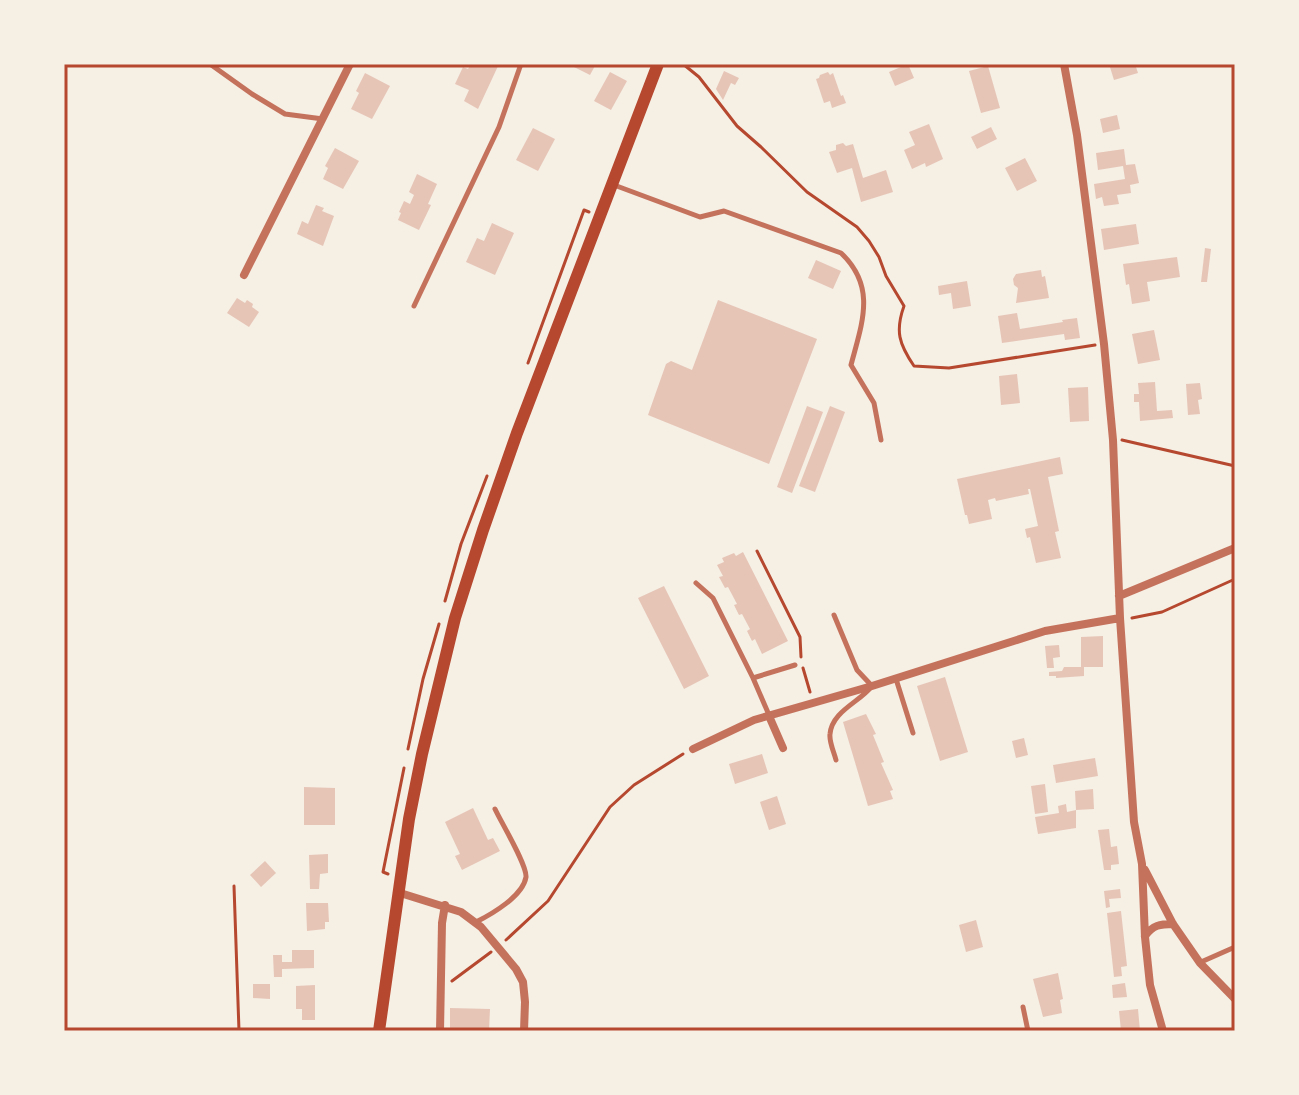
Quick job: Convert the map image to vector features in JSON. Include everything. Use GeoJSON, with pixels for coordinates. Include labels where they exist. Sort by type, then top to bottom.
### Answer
{"type":"FeatureCollection","features":[{"type":"Feature","properties":{"kind":"main road"},"geometry":{"type":"LineString","coordinates":[[379,1031],[409,819],[444,660],[469,571],[517,433],[658,64]]}},
{"type":"Feature","properties":{"kind":"street"},"geometry":{"type":"LineString","coordinates":[[244,275],[350,64]]}},
{"type":"Feature","properties":{"kind":"street"},"geometry":{"type":"LineString","coordinates":[[1064,64],[1077,135],[1104,344],[1113,440],[1119,596],[1134,822],[1142,864],[1150,985],[1163,1031]]}},
{"type":"Feature","properties":{"kind":"street"},"geometry":{"type":"LineString","coordinates":[[1119,596],[1235,548]]}},
{"type":"Feature","properties":{"kind":"street"},"geometry":{"type":"LineString","coordinates":[[693,749],[754,720],[1045,631],[1121,619]]}},
{"type":"Feature","properties":{"kind":"street"},"geometry":{"type":"LineString","coordinates":[[769,716],[783,748]]}},
{"type":"Feature","properties":{"kind":"street"},"geometry":{"type":"LineString","coordinates":[[1142,864],[1173,924],[1200,963],[1235,999]]}},
{"type":"Feature","properties":{"kind":"street"},"geometry":{"type":"LineString","coordinates":[[397,892],[461,912],[476,922],[499,946],[523,982],[524,1031]]}},
{"type":"Feature","properties":{"kind":"street"},"geometry":{"type":"LineString","coordinates":[[440,1031],[445,905]]}},
{"type":"Feature","properties":{"kind":"street"},"geometry":{"type":"LineString","coordinates":[[1145,937],[1151,928],[1173,924]]}},
{"type":"Feature","properties":{"kind":"lane"},"geometry":{"type":"LineString","coordinates":[[210,64],[285,114],[324,119]]}},
{"type":"Feature","properties":{"kind":"lane"},"geometry":{"type":"LineString","coordinates":[[414,306],[499,127],[521,64]]}},
{"type":"Feature","properties":{"kind":"lane"},"geometry":{"type":"LineString","coordinates":[[613,184],[700,217],[724,211],[841,253],[858,274],[865,297],[851,365],[874,403],[881,440]]}},
{"type":"Feature","properties":{"kind":"lane"},"geometry":{"type":"LineString","coordinates":[[696,583],[713,598],[769,716]]}},
{"type":"Feature","properties":{"kind":"lane"},"geometry":{"type":"LineString","coordinates":[[834,615],[857,670],[872,686],[834,722],[830,735],[836,760]]}},
{"type":"Feature","properties":{"kind":"lane"},"geometry":{"type":"LineString","coordinates":[[753,678],[795,665]]}},
{"type":"Feature","properties":{"kind":"lane"},"geometry":{"type":"LineString","coordinates":[[896,678],[913,733]]}},
{"type":"Feature","properties":{"kind":"lane"},"geometry":{"type":"LineString","coordinates":[[476,922],[516,895],[526,879],[525,868],[495,809]]}},
{"type":"Feature","properties":{"kind":"lane"},"geometry":{"type":"LineString","coordinates":[[1200,963],[1235,947]]}},
{"type":"Feature","properties":{"kind":"lane"},"geometry":{"type":"LineString","coordinates":[[1023,1007],[1028,1031]]}},
{"type":"Feature","properties":{"kind":"path"},"geometry":{"type":"LineString","coordinates":[[683,64],[699,77],[737,126],[807,192],[843,215],[869,241],[904,306],[899,320],[899,338],[914,366],[949,368],[1104,344]]}},
{"type":"Feature","properties":{"kind":"path"},"geometry":{"type":"LineString","coordinates":[[1113,440],[1127,440],[1235,466]]}},
{"type":"Feature","properties":{"kind":"path"},"geometry":{"type":"LineString","coordinates":[[757,551],[800,637],[801,662],[814,703]]}},
{"type":"Feature","properties":{"kind":"path"},"geometry":{"type":"LineString","coordinates":[[1121,619],[1162,612],[1235,579]]}},
{"type":"Feature","properties":{"kind":"path"},"geometry":{"type":"LineString","coordinates":[[441,987],[499,946],[548,901],[610,807],[634,785],[676,756],[693,749]]}},
{"type":"Feature","properties":{"kind":"path"},"geometry":{"type":"LineString","coordinates":[[234,886],[239,1031]]}},
{"type":"Feature","properties":{"kind":"building"},"geometry":{"type":"Polygon","coordinates":[[[471,64],[499,64],[478,109],[464,101],[469,90],[455,84],[463,67],[468,69],[471,64]]]}},
{"type":"Feature","properties":{"kind":"building"},"geometry":{"type":"Polygon","coordinates":[[[568,64],[596,64],[590,75],[568,64]]]}},
{"type":"Feature","properties":{"kind":"building"},"geometry":{"type":"Polygon","coordinates":[[[908,64],[914,78],[895,86],[889,72],[908,64]]]}},
{"type":"Feature","properties":{"kind":"building"},"geometry":{"type":"Polygon","coordinates":[[[1109,64],[1135,64],[1138,73],[1114,80],[1109,64]]]}},
{"type":"Feature","properties":{"kind":"building"},"geometry":{"type":"Polygon","coordinates":[[[988,66],[1000,108],[981,113],[969,71],[988,66]]]}},
{"type":"Feature","properties":{"kind":"building"},"geometry":{"type":"Polygon","coordinates":[[[724,71],[739,78],[735,85],[731,83],[723,100],[716,89],[724,71]]]}},
{"type":"Feature","properties":{"kind":"building"},"geometry":{"type":"Polygon","coordinates":[[[610,72],[627,81],[611,110],[594,101],[610,72]]]}},
{"type":"Feature","properties":{"kind":"building"},"geometry":{"type":"Polygon","coordinates":[[[828,72],[830,75],[833,73],[846,103],[832,108],[830,101],[824,103],[816,79],[828,72]]]}},
{"type":"Feature","properties":{"kind":"building"},"geometry":{"type":"Polygon","coordinates":[[[365,73],[390,86],[372,119],[351,109],[365,73]]]}},
{"type":"Feature","properties":{"kind":"building"},"geometry":{"type":"Polygon","coordinates":[[[1117,115],[1120,129],[1103,133],[1100,119],[1117,115]]]}},
{"type":"Feature","properties":{"kind":"building"},"geometry":{"type":"Polygon","coordinates":[[[929,124],[943,159],[912,169],[904,150],[915,145],[909,132],[929,124]]]}},
{"type":"Feature","properties":{"kind":"building"},"geometry":{"type":"Polygon","coordinates":[[[991,127],[997,139],[977,149],[971,137],[991,127]]]}},
{"type":"Feature","properties":{"kind":"building"},"geometry":{"type":"Polygon","coordinates":[[[533,128],[555,139],[538,171],[516,160],[533,128]]]}},
{"type":"Feature","properties":{"kind":"building"},"geometry":{"type":"Polygon","coordinates":[[[843,143],[846,146],[853,144],[863,178],[886,170],[893,192],[861,202],[852,168],[837,173],[829,152],[843,143]]]}},
{"type":"Feature","properties":{"kind":"building"},"geometry":{"type":"Polygon","coordinates":[[[335,148],[359,161],[343,189],[323,179],[328,168],[325,166],[335,148]]]}},
{"type":"Feature","properties":{"kind":"building"},"geometry":{"type":"Polygon","coordinates":[[[1124,149],[1126,165],[1135,164],[1139,183],[1130,185],[1131,193],[1117,195],[1119,204],[1104,206],[1102,197],[1096,199],[1094,184],[1125,179],[1123,166],[1098,170],[1096,153],[1124,149]]]}},
{"type":"Feature","properties":{"kind":"building"},"geometry":{"type":"Polygon","coordinates":[[[1025,158],[1037,181],[1017,191],[1005,168],[1025,158]]]}},
{"type":"Feature","properties":{"kind":"building"},"geometry":{"type":"Polygon","coordinates":[[[417,174],[437,184],[419,230],[398,220],[404,201],[410,204],[414,195],[409,192],[417,174]]]}},
{"type":"Feature","properties":{"kind":"building"},"geometry":{"type":"Polygon","coordinates":[[[316,205],[334,216],[323,246],[297,234],[302,221],[308,224],[316,205]]]}},
{"type":"Feature","properties":{"kind":"building"},"geometry":{"type":"Polygon","coordinates":[[[492,223],[514,233],[495,275],[466,262],[477,238],[484,241],[492,223]]]}},
{"type":"Feature","properties":{"kind":"building"},"geometry":{"type":"Polygon","coordinates":[[[1136,224],[1139,244],[1104,250],[1101,229],[1136,224]]]}},
{"type":"Feature","properties":{"kind":"building"},"geometry":{"type":"Polygon","coordinates":[[[1205,248],[1211,249],[1207,282],[1201,282],[1205,248]]]}},
{"type":"Feature","properties":{"kind":"building"},"geometry":{"type":"Polygon","coordinates":[[[1177,257],[1180,277],[1147,282],[1150,301],[1132,304],[1123,264],[1177,257]]]}},
{"type":"Feature","properties":{"kind":"building"},"geometry":{"type":"Polygon","coordinates":[[[816,260],[841,271],[833,289],[808,278],[816,260]]]}},
{"type":"Feature","properties":{"kind":"building"},"geometry":{"type":"Polygon","coordinates":[[[1041,270],[1049,298],[1016,303],[1018,288],[1013,279],[1016,274],[1041,270]]]}},
{"type":"Feature","properties":{"kind":"building"},"geometry":{"type":"Polygon","coordinates":[[[967,281],[971,306],[953,309],[951,293],[939,295],[938,286],[967,281]]]}},
{"type":"Feature","properties":{"kind":"building"},"geometry":{"type":"Polygon","coordinates":[[[237,298],[245,303],[247,300],[259,312],[249,327],[227,313],[237,298]]]}},
{"type":"Feature","properties":{"kind":"building"},"geometry":{"type":"Polygon","coordinates":[[[718,300],[817,339],[769,464],[648,415],[666,364],[671,361],[692,370],[718,300]]]}},
{"type":"Feature","properties":{"kind":"building"},"geometry":{"type":"Polygon","coordinates":[[[1017,313],[1020,329],[1077,318],[1080,338],[1065,340],[1064,334],[1002,343],[998,316],[1017,313]]]}},
{"type":"Feature","properties":{"kind":"building"},"geometry":{"type":"Polygon","coordinates":[[[1154,330],[1160,360],[1138,364],[1132,334],[1154,330]]]}},
{"type":"Feature","properties":{"kind":"building"},"geometry":{"type":"Polygon","coordinates":[[[1017,374],[1020,403],[1001,405],[999,376],[1017,374]]]}},
{"type":"Feature","properties":{"kind":"building"},"geometry":{"type":"Polygon","coordinates":[[[1155,382],[1157,411],[1172,410],[1173,418],[1140,421],[1139,402],[1134,402],[1134,394],[1139,394],[1138,383],[1155,382]]]}},
{"type":"Feature","properties":{"kind":"building"},"geometry":{"type":"Polygon","coordinates":[[[1200,383],[1200,414],[1188,415],[1186,384],[1200,383]]]}},
{"type":"Feature","properties":{"kind":"building"},"geometry":{"type":"Polygon","coordinates":[[[1088,387],[1089,421],[1070,422],[1068,388],[1088,387]]]}},
{"type":"Feature","properties":{"kind":"building"},"geometry":{"type":"Polygon","coordinates":[[[807,406],[823,412],[792,493],[777,487],[807,406]]]}},
{"type":"Feature","properties":{"kind":"building"},"geometry":{"type":"Polygon","coordinates":[[[830,406],[845,412],[815,492],[799,486],[830,406]]]}},
{"type":"Feature","properties":{"kind":"building"},"geometry":{"type":"Polygon","coordinates":[[[1060,457],[1063,474],[1048,477],[1061,558],[1036,563],[1025,529],[1038,526],[1030,489],[1029,494],[988,500],[992,519],[969,524],[957,479],[1060,457]]]}},
{"type":"Feature","properties":{"kind":"building"},"geometry":{"type":"Polygon","coordinates":[[[743,552],[788,641],[762,654],[755,639],[752,641],[747,631],[750,629],[742,614],[739,615],[728,587],[725,588],[719,577],[723,576],[717,565],[724,562],[722,558],[743,552]]]}},
{"type":"Feature","properties":{"kind":"building"},"geometry":{"type":"Polygon","coordinates":[[[664,586],[709,676],[684,689],[638,598],[664,586]]]}},
{"type":"Feature","properties":{"kind":"building"},"geometry":{"type":"Polygon","coordinates":[[[1103,636],[1103,667],[1084,667],[1084,676],[1049,676],[1049,672],[1062,671],[1064,667],[1081,667],[1081,637],[1103,636]]]}},
{"type":"Feature","properties":{"kind":"building"},"geometry":{"type":"Polygon","coordinates":[[[1059,645],[1060,657],[1053,658],[1054,668],[1047,668],[1045,646],[1059,645]]]}},
{"type":"Feature","properties":{"kind":"building"},"geometry":{"type":"Polygon","coordinates":[[[945,677],[968,752],[940,761],[917,686],[945,677]]]}},
{"type":"Feature","properties":{"kind":"building"},"geometry":{"type":"Polygon","coordinates":[[[866,714],[876,734],[873,735],[884,762],[881,763],[893,790],[890,791],[893,799],[868,806],[843,722],[866,714]]]}},
{"type":"Feature","properties":{"kind":"building"},"geometry":{"type":"Polygon","coordinates":[[[1024,738],[1028,755],[1016,758],[1012,741],[1024,738]]]}},
{"type":"Feature","properties":{"kind":"building"},"geometry":{"type":"Polygon","coordinates":[[[762,754],[768,773],[735,784],[729,764],[762,754]]]}},
{"type":"Feature","properties":{"kind":"building"},"geometry":{"type":"Polygon","coordinates":[[[1095,758],[1098,776],[1056,783],[1053,765],[1095,758]]]}},
{"type":"Feature","properties":{"kind":"building"},"geometry":{"type":"Polygon","coordinates":[[[1045,784],[1048,812],[1035,814],[1031,786],[1045,784]]]}},
{"type":"Feature","properties":{"kind":"building"},"geometry":{"type":"Polygon","coordinates":[[[304,787],[335,788],[335,825],[304,825],[304,787]]]}},
{"type":"Feature","properties":{"kind":"building"},"geometry":{"type":"Polygon","coordinates":[[[1093,789],[1094,809],[1076,810],[1075,791],[1093,789]]]}},
{"type":"Feature","properties":{"kind":"building"},"geometry":{"type":"Polygon","coordinates":[[[777,796],[786,824],[769,830],[760,802],[777,796]]]}},
{"type":"Feature","properties":{"kind":"building"},"geometry":{"type":"Polygon","coordinates":[[[1066,804],[1067,812],[1076,810],[1076,828],[1038,834],[1035,817],[1059,813],[1058,806],[1066,804]]]}},
{"type":"Feature","properties":{"kind":"building"},"geometry":{"type":"Polygon","coordinates":[[[473,808],[488,840],[493,838],[500,851],[462,870],[455,856],[460,854],[445,822],[473,808]]]}},
{"type":"Feature","properties":{"kind":"building"},"geometry":{"type":"Polygon","coordinates":[[[1109,829],[1111,847],[1117,846],[1119,864],[1111,865],[1111,870],[1104,870],[1098,830],[1109,829]]]}},
{"type":"Feature","properties":{"kind":"building"},"geometry":{"type":"Polygon","coordinates":[[[328,854],[328,873],[320,874],[319,889],[310,889],[309,855],[328,854]]]}},
{"type":"Feature","properties":{"kind":"building"},"geometry":{"type":"Polygon","coordinates":[[[265,861],[276,873],[261,887],[250,875],[265,861]]]}},
{"type":"Feature","properties":{"kind":"building"},"geometry":{"type":"Polygon","coordinates":[[[1120,889],[1121,898],[1109,899],[1110,907],[1106,908],[1104,891],[1120,889]]]}},
{"type":"Feature","properties":{"kind":"building"},"geometry":{"type":"Polygon","coordinates":[[[306,903],[328,903],[329,922],[325,922],[325,929],[307,931],[306,903]]]}},
{"type":"Feature","properties":{"kind":"building"},"geometry":{"type":"Polygon","coordinates":[[[1121,911],[1127,966],[1121,967],[1122,976],[1114,977],[1107,913],[1121,911]]]}},
{"type":"Feature","properties":{"kind":"building"},"geometry":{"type":"Polygon","coordinates":[[[976,920],[983,947],[966,952],[959,925],[976,920]]]}},
{"type":"Feature","properties":{"kind":"building"},"geometry":{"type":"Polygon","coordinates":[[[292,950],[314,950],[314,968],[282,969],[282,977],[274,977],[273,955],[282,955],[282,962],[292,962],[292,950]]]}},
{"type":"Feature","properties":{"kind":"building"},"geometry":{"type":"Polygon","coordinates":[[[1058,973],[1062,1013],[1043,1017],[1033,979],[1058,973]]]}},
{"type":"Feature","properties":{"kind":"building"},"geometry":{"type":"Polygon","coordinates":[[[1125,983],[1127,997],[1113,998],[1112,985],[1125,983]]]}},
{"type":"Feature","properties":{"kind":"building"},"geometry":{"type":"Polygon","coordinates":[[[253,984],[270,984],[270,999],[253,998],[253,984]]]}},
{"type":"Feature","properties":{"kind":"building"},"geometry":{"type":"Polygon","coordinates":[[[315,985],[315,1020],[302,1020],[302,1009],[296,1009],[296,986],[315,985]]]}},
{"type":"Feature","properties":{"kind":"building"},"geometry":{"type":"Polygon","coordinates":[[[450,1008],[490,1009],[489,1031],[450,1031],[450,1008]]]}},
{"type":"Feature","properties":{"kind":"building"},"geometry":{"type":"Polygon","coordinates":[[[1138,1009],[1140,1031],[1121,1031],[1119,1011],[1138,1009]]]}}]}
